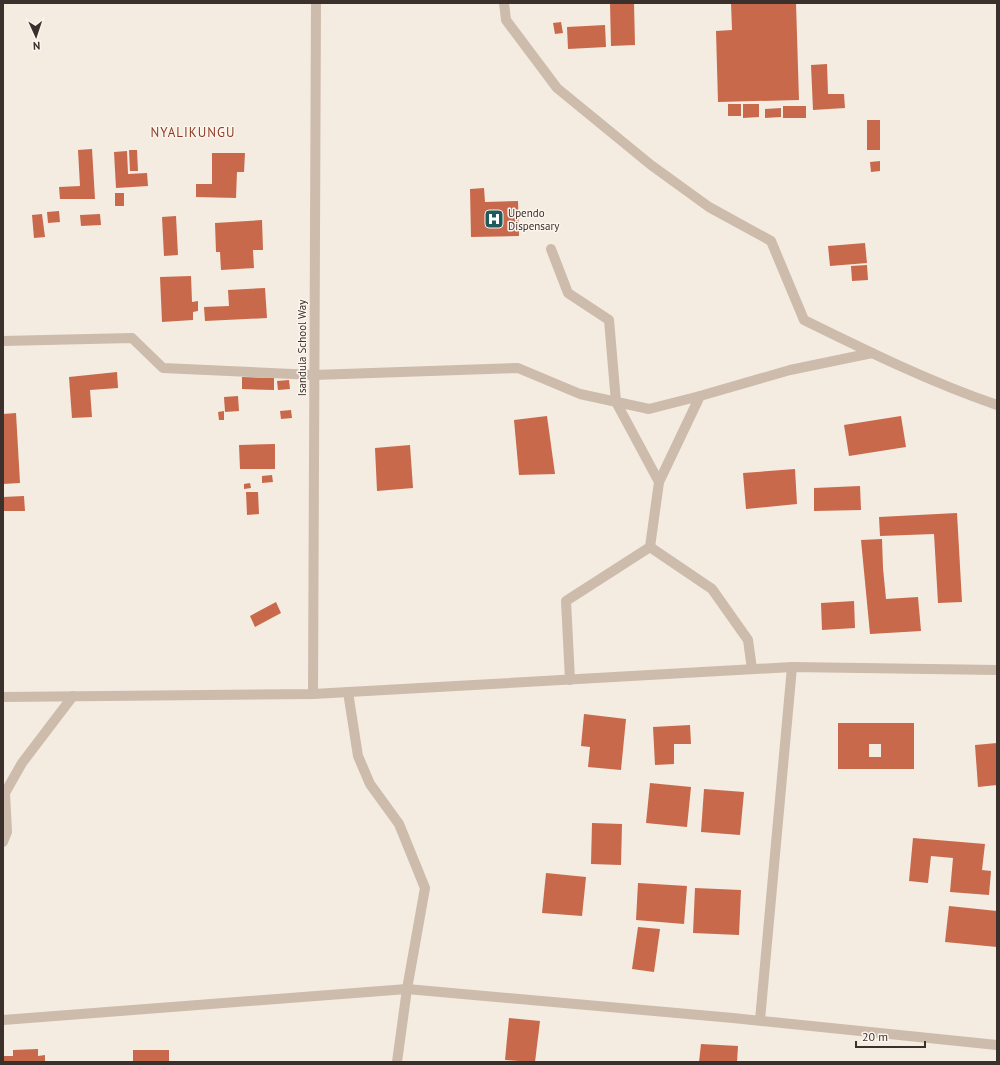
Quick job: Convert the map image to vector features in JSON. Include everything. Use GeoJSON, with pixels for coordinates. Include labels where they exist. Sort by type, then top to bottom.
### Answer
{"type":"FeatureCollection","features":[{"type":"Feature","properties":{"kind":"street","name":"Isandula School Way"},"geometry":{"type":"LineString","coordinates":[[313,694],[316,3]]}},
{"type":"Feature","properties":{"kind":"street"},"geometry":{"type":"LineString","coordinates":[[504,3],[506,20],[557,88],[651,165],[702,203],[771,241],[804,320],[872,353],[970,396],[997,405]]}},
{"type":"Feature","properties":{"kind":"street"},"geometry":{"type":"LineString","coordinates":[[551,249],[568,293],[609,320],[616,402],[659,482]]}},
{"type":"Feature","properties":{"kind":"street"},"geometry":{"type":"LineString","coordinates":[[3,340],[132,338],[163,368],[314,375],[518,368],[580,394],[649,409],[790,370],[872,353]]}},
{"type":"Feature","properties":{"kind":"street"},"geometry":{"type":"LineString","coordinates":[[570,680],[566,601],[650,547],[659,482],[700,396]]}},
{"type":"Feature","properties":{"kind":"street"},"geometry":{"type":"LineString","coordinates":[[650,547],[712,589],[748,640],[752,670]]}},
{"type":"Feature","properties":{"kind":"street"},"geometry":{"type":"LineString","coordinates":[[760,1020],[792,667]]}},
{"type":"Feature","properties":{"kind":"street"},"geometry":{"type":"LineString","coordinates":[[3,697],[313,694],[792,667],[997,670]]}},
{"type":"Feature","properties":{"kind":"street"},"geometry":{"type":"LineString","coordinates":[[348,692],[358,756],[370,784],[398,824],[425,888],[407,989],[397,1062]]}},
{"type":"Feature","properties":{"kind":"street"},"geometry":{"type":"LineString","coordinates":[[3,842],[7,832],[4,793],[22,763],[73,696]]}},
{"type":"Feature","properties":{"kind":"street"},"geometry":{"type":"LineString","coordinates":[[3,1020],[407,989],[760,1020],[997,1045]]}},
{"type":"Feature","properties":{"kind":"building"},"geometry":{"type":"Polygon","coordinates":[[[610,3],[634,3],[635,45],[611,46],[610,3]]]}},
{"type":"Feature","properties":{"kind":"building"},"geometry":{"type":"Polygon","coordinates":[[[731,3],[796,3],[799,100],[718,102],[716,31],[732,30],[731,3]]]}},
{"type":"Feature","properties":{"kind":"building"},"geometry":{"type":"Polygon","coordinates":[[[561,22],[563,33],[555,34],[553,23],[561,22]]]}},
{"type":"Feature","properties":{"kind":"building"},"geometry":{"type":"Polygon","coordinates":[[[605,25],[606,47],[568,49],[567,27],[605,25]]]}},
{"type":"Feature","properties":{"kind":"building"},"geometry":{"type":"Polygon","coordinates":[[[827,64],[828,94],[844,94],[845,108],[813,110],[811,65],[827,64]]]}},
{"type":"Feature","properties":{"kind":"building"},"geometry":{"type":"Polygon","coordinates":[[[728,104],[741,104],[741,116],[728,116],[728,104]]]}},
{"type":"Feature","properties":{"kind":"building"},"geometry":{"type":"Polygon","coordinates":[[[743,104],[759,104],[759,117],[743,118],[743,104]]]}},
{"type":"Feature","properties":{"kind":"building"},"geometry":{"type":"Polygon","coordinates":[[[783,106],[806,106],[806,118],[783,118],[783,106]]]}},
{"type":"Feature","properties":{"kind":"building"},"geometry":{"type":"Polygon","coordinates":[[[781,108],[781,117],[765,118],[765,109],[781,108]]]}},
{"type":"Feature","properties":{"kind":"building"},"geometry":{"type":"Polygon","coordinates":[[[867,120],[880,120],[880,150],[867,150],[867,120]]]}},
{"type":"Feature","properties":{"kind":"building"},"geometry":{"type":"Polygon","coordinates":[[[92,149],[95,199],[60,199],[59,187],[80,186],[78,150],[92,149]]]}},
{"type":"Feature","properties":{"kind":"building"},"geometry":{"type":"Polygon","coordinates":[[[129,150],[137,150],[138,171],[130,171],[129,150]]]}},
{"type":"Feature","properties":{"kind":"building"},"geometry":{"type":"Polygon","coordinates":[[[127,151],[128,174],[147,173],[148,186],[116,188],[114,152],[127,151]]]}},
{"type":"Feature","properties":{"kind":"building"},"geometry":{"type":"Polygon","coordinates":[[[212,153],[245,153],[244,172],[237,172],[236,198],[196,197],[196,184],[212,184],[212,153]]]}},
{"type":"Feature","properties":{"kind":"building"},"geometry":{"type":"Polygon","coordinates":[[[880,161],[880,171],[871,172],[870,162],[880,161]]]}},
{"type":"Feature","properties":{"kind":"building","name":"Upendo Dispensary"},"geometry":{"type":"Polygon","coordinates":[[[484,188],[485,202],[518,201],[519,236],[471,237],[470,189],[484,188]]]}},
{"type":"Feature","properties":{"kind":"building"},"geometry":{"type":"Polygon","coordinates":[[[115,193],[124,193],[124,206],[115,206],[115,193]]]}},
{"type":"Feature","properties":{"kind":"building"},"geometry":{"type":"Polygon","coordinates":[[[59,211],[60,222],[48,223],[47,212],[59,211]]]}},
{"type":"Feature","properties":{"kind":"building"},"geometry":{"type":"Polygon","coordinates":[[[42,214],[45,237],[34,238],[32,215],[42,214]]]}},
{"type":"Feature","properties":{"kind":"building"},"geometry":{"type":"Polygon","coordinates":[[[100,214],[101,225],[81,226],[80,215],[100,214]]]}},
{"type":"Feature","properties":{"kind":"building"},"geometry":{"type":"Polygon","coordinates":[[[176,216],[178,255],[164,256],[162,217],[176,216]]]}},
{"type":"Feature","properties":{"kind":"building"},"geometry":{"type":"Polygon","coordinates":[[[262,220],[263,250],[253,250],[254,268],[221,270],[220,252],[216,252],[215,223],[262,220]]]}},
{"type":"Feature","properties":{"kind":"building"},"geometry":{"type":"Polygon","coordinates":[[[865,243],[867,263],[830,266],[828,246],[865,243]]]}},
{"type":"Feature","properties":{"kind":"building"},"geometry":{"type":"Polygon","coordinates":[[[867,265],[868,280],[852,281],[851,266],[867,265]]]}},
{"type":"Feature","properties":{"kind":"building"},"geometry":{"type":"Polygon","coordinates":[[[191,276],[192,302],[198,301],[198,311],[193,312],[193,320],[162,322],[160,277],[191,276]]]}},
{"type":"Feature","properties":{"kind":"building"},"geometry":{"type":"Polygon","coordinates":[[[265,288],[267,318],[205,321],[204,307],[229,306],[228,290],[265,288]]]}},
{"type":"Feature","properties":{"kind":"building"},"geometry":{"type":"Polygon","coordinates":[[[117,372],[118,388],[90,390],[92,417],[72,418],[69,377],[117,372]]]}},
{"type":"Feature","properties":{"kind":"building"},"geometry":{"type":"Polygon","coordinates":[[[242,377],[274,378],[274,390],[242,389],[242,377]]]}},
{"type":"Feature","properties":{"kind":"building"},"geometry":{"type":"Polygon","coordinates":[[[289,380],[290,389],[278,390],[277,381],[289,380]]]}},
{"type":"Feature","properties":{"kind":"building"},"geometry":{"type":"Polygon","coordinates":[[[238,396],[239,411],[225,412],[224,397],[238,396]]]}},
{"type":"Feature","properties":{"kind":"building"},"geometry":{"type":"Polygon","coordinates":[[[291,410],[292,418],[281,419],[280,411],[291,410]]]}},
{"type":"Feature","properties":{"kind":"building"},"geometry":{"type":"Polygon","coordinates":[[[224,411],[224,420],[219,420],[218,412],[224,411]]]}},
{"type":"Feature","properties":{"kind":"building"},"geometry":{"type":"Polygon","coordinates":[[[16,413],[20,483],[3,484],[3,414],[16,413]]]}},
{"type":"Feature","properties":{"kind":"building"},"geometry":{"type":"Polygon","coordinates":[[[547,416],[555,474],[519,475],[514,420],[547,416]]]}},
{"type":"Feature","properties":{"kind":"building"},"geometry":{"type":"Polygon","coordinates":[[[901,416],[906,447],[849,456],[844,425],[901,416]]]}},
{"type":"Feature","properties":{"kind":"building"},"geometry":{"type":"Polygon","coordinates":[[[275,444],[275,469],[240,469],[239,445],[275,444]]]}},
{"type":"Feature","properties":{"kind":"building"},"geometry":{"type":"Polygon","coordinates":[[[410,445],[413,488],[377,491],[375,448],[410,445]]]}},
{"type":"Feature","properties":{"kind":"building"},"geometry":{"type":"Polygon","coordinates":[[[795,469],[797,504],[746,509],[743,473],[795,469]]]}},
{"type":"Feature","properties":{"kind":"building"},"geometry":{"type":"Polygon","coordinates":[[[272,475],[273,482],[262,483],[262,476],[272,475]]]}},
{"type":"Feature","properties":{"kind":"building"},"geometry":{"type":"Polygon","coordinates":[[[250,483],[251,488],[244,489],[244,484],[250,483]]]}},
{"type":"Feature","properties":{"kind":"building"},"geometry":{"type":"Polygon","coordinates":[[[860,486],[861,510],[814,511],[814,488],[860,486]]]}},
{"type":"Feature","properties":{"kind":"building"},"geometry":{"type":"Polygon","coordinates":[[[246,492],[258,492],[259,514],[247,515],[246,492]]]}},
{"type":"Feature","properties":{"kind":"building"},"geometry":{"type":"Polygon","coordinates":[[[24,496],[25,511],[3,511],[3,497],[24,496]]]}},
{"type":"Feature","properties":{"kind":"building"},"geometry":{"type":"Polygon","coordinates":[[[957,513],[962,602],[938,603],[934,534],[880,536],[879,517],[957,513]]]}},
{"type":"Feature","properties":{"kind":"building"},"geometry":{"type":"Polygon","coordinates":[[[882,539],[886,599],[918,597],[921,631],[870,634],[861,540],[882,539]]]}},
{"type":"Feature","properties":{"kind":"building"},"geometry":{"type":"Polygon","coordinates":[[[854,601],[855,628],[822,630],[821,603],[854,601]]]}},
{"type":"Feature","properties":{"kind":"building"},"geometry":{"type":"Polygon","coordinates":[[[276,602],[281,613],[255,627],[250,616],[276,602]]]}},
{"type":"Feature","properties":{"kind":"building"},"geometry":{"type":"Polygon","coordinates":[[[584,714],[626,719],[621,770],[588,767],[590,747],[581,746],[584,714]]]}},
{"type":"Feature","properties":{"kind":"building"},"geometry":{"type":"Polygon","coordinates":[[[838,723],[914,723],[914,769],[838,769],[838,723]],[[869,744],[869,757],[881,757],[881,744],[869,744]]]}},
{"type":"Feature","properties":{"kind":"building"},"geometry":{"type":"Polygon","coordinates":[[[690,725],[691,744],[674,744],[674,764],[655,765],[653,727],[690,725]]]}},
{"type":"Feature","properties":{"kind":"building"},"geometry":{"type":"Polygon","coordinates":[[[997,743],[997,785],[978,787],[975,745],[997,743]]]}},
{"type":"Feature","properties":{"kind":"building"},"geometry":{"type":"Polygon","coordinates":[[[650,783],[691,787],[687,827],[646,823],[650,783]]]}},
{"type":"Feature","properties":{"kind":"building"},"geometry":{"type":"Polygon","coordinates":[[[704,789],[744,792],[740,835],[701,832],[704,789]]]}},
{"type":"Feature","properties":{"kind":"building"},"geometry":{"type":"Polygon","coordinates":[[[592,823],[622,824],[621,865],[591,864],[592,823]]]}},
{"type":"Feature","properties":{"kind":"building"},"geometry":{"type":"Polygon","coordinates":[[[913,838],[985,844],[982,870],[991,871],[989,895],[950,892],[953,858],[931,856],[928,883],[909,881],[913,838]]]}},
{"type":"Feature","properties":{"kind":"building"},"geometry":{"type":"Polygon","coordinates":[[[546,873],[586,877],[582,916],[542,913],[546,873]]]}},
{"type":"Feature","properties":{"kind":"building"},"geometry":{"type":"Polygon","coordinates":[[[638,883],[687,886],[684,924],[636,920],[638,883]]]}},
{"type":"Feature","properties":{"kind":"building"},"geometry":{"type":"Polygon","coordinates":[[[695,888],[741,890],[739,935],[693,933],[695,888]]]}},
{"type":"Feature","properties":{"kind":"building"},"geometry":{"type":"Polygon","coordinates":[[[949,906],[997,911],[997,947],[945,942],[949,906]]]}},
{"type":"Feature","properties":{"kind":"building"},"geometry":{"type":"Polygon","coordinates":[[[638,927],[660,929],[654,972],[632,969],[638,927]]]}},
{"type":"Feature","properties":{"kind":"building"},"geometry":{"type":"Polygon","coordinates":[[[509,1018],[540,1021],[535,1062],[505,1060],[509,1018]]]}},
{"type":"Feature","properties":{"kind":"building"},"geometry":{"type":"Polygon","coordinates":[[[701,1044],[738,1046],[737,1062],[699,1062],[701,1044]]]}},
{"type":"Feature","properties":{"kind":"building"},"geometry":{"type":"Polygon","coordinates":[[[38,1049],[38,1056],[45,1055],[45,1062],[3,1062],[3,1056],[13,1056],[13,1050],[38,1049]]]}},
{"type":"Feature","properties":{"kind":"building"},"geometry":{"type":"Polygon","coordinates":[[[133,1050],[169,1050],[169,1062],[133,1062],[133,1050]]]}},
{"type":"Feature","properties":{"kind":"place","name":"Upendo Dispensary"},"geometry":{"type":"Point","coordinates":[494,219]}},
{"type":"Feature","properties":{"kind":"district","name":"NYALIKUNGU"},"geometry":{"type":"Point","coordinates":[193,132]}}]}
